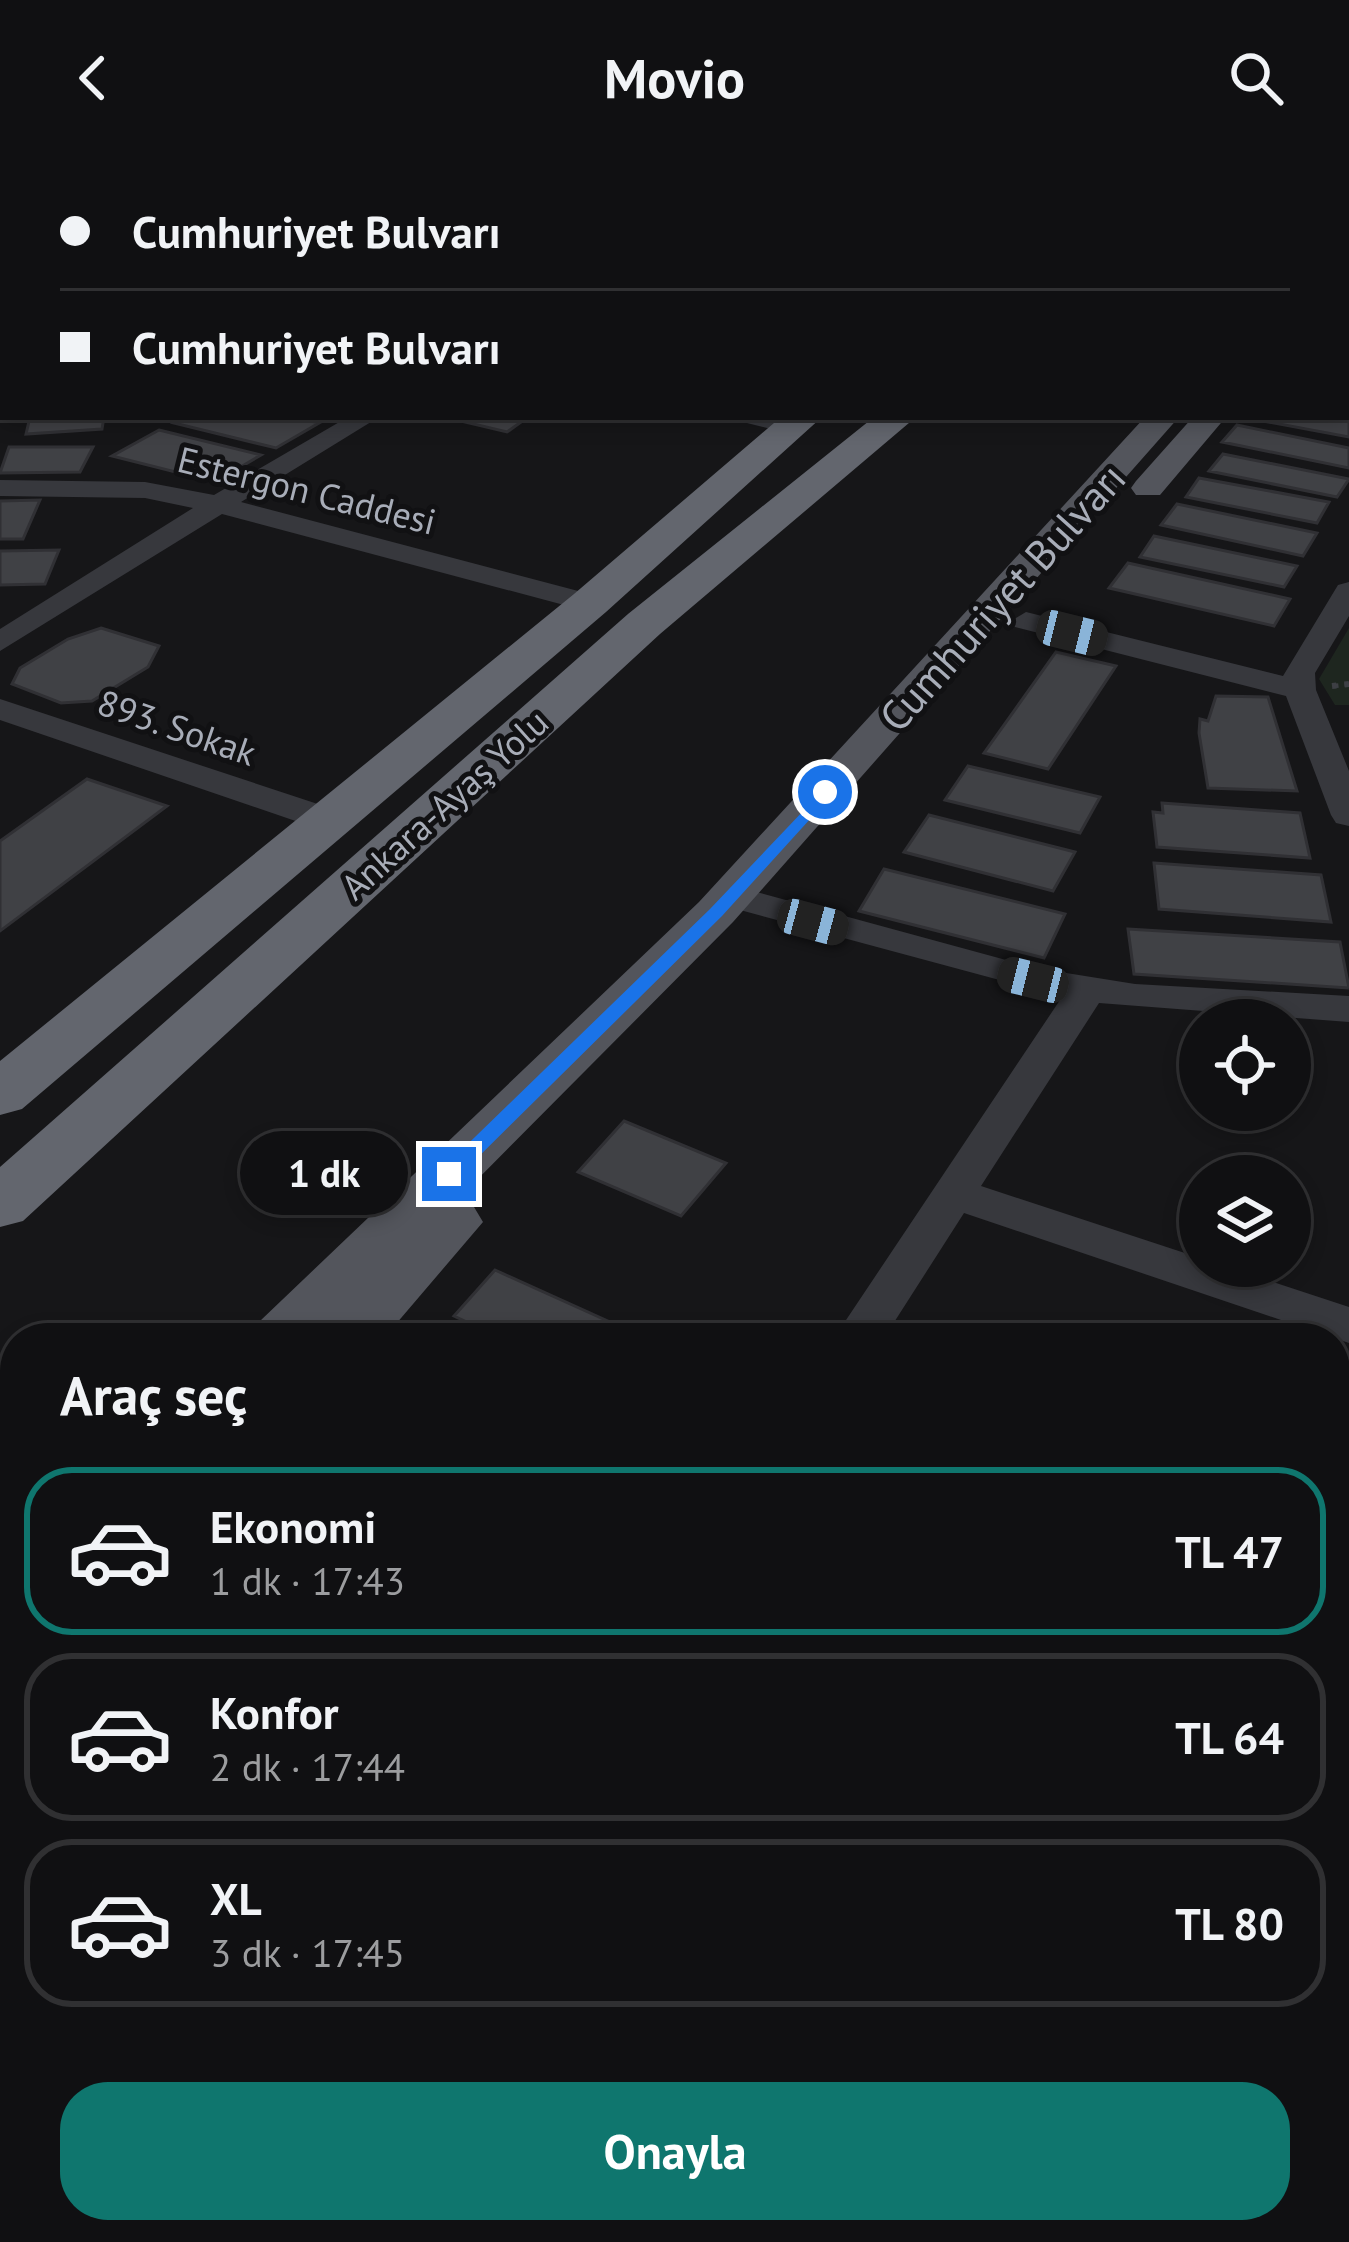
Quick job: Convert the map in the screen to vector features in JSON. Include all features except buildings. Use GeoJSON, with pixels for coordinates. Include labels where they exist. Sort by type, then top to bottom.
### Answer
{"type":"FeatureCollection","features":[{"type":"Feature","properties":{"kind":"highway","name":"Ankara-Ayaş Yolu"},"geometry":{"type":"LineString","coordinates":[[0,1094],[590,603],[782,420]]}},
{"type":"Feature","properties":{"kind":"highway","name":"Ankara-Ayaş Yolu"},"geometry":{"type":"LineString","coordinates":[[0,1204],[644,624],[894,420]]}},
{"type":"Feature","properties":{"kind":"main road","name":"Cumhuriyet Bulvarı"},"geometry":{"type":"LineString","coordinates":[[298,1323],[750,903],[1160,420]]}},
{"type":"Feature","properties":{"kind":"main road","name":"Cumhuriyet Bulvarı"},"geometry":{"type":"LineString","coordinates":[[361,1323],[750,903],[1026,621],[1207,420]]}},
{"type":"Feature","properties":{"kind":"street"},"geometry":{"type":"LineString","coordinates":[[0,642],[357,420]]}},
{"type":"Feature","properties":{"kind":"street","name":"Estergon Caddesi"},"geometry":{"type":"LineString","coordinates":[[0,488],[145,490],[218,504],[590,603]]}},
{"type":"Feature","properties":{"kind":"street"},"geometry":{"type":"LineString","coordinates":[[1349,592],[1299,674],[1349,815]]}},
{"type":"Feature","properties":{"kind":"street"},"geometry":{"type":"LineString","coordinates":[[1026,621],[1307,705],[1349,722]]}},
{"type":"Feature","properties":{"kind":"street","name":"893. Sokak"},"geometry":{"type":"LineString","coordinates":[[0,709],[329,820]]}},
{"type":"Feature","properties":{"kind":"street"},"geometry":{"type":"LineString","coordinates":[[750,903],[1033,980],[1135,997],[1349,1009]]}},
{"type":"Feature","properties":{"kind":"street"},"geometry":{"type":"LineString","coordinates":[[868,1323],[1088,989]]}},
{"type":"Feature","properties":{"kind":"street"},"geometry":{"type":"LineString","coordinates":[[953,1193],[1343,1323]]}},
{"type":"Feature","properties":{"kind":"shaded area"},"geometry":{"type":"Polygon","coordinates":[[[1349,628],[1349,705],[1335,705],[1319,679],[1349,628]]]}},
{"type":"Feature","properties":{"kind":"route"},"geometry":{"type":"LineString","coordinates":[[449,1174],[716,912],[825,792]]}}]}
